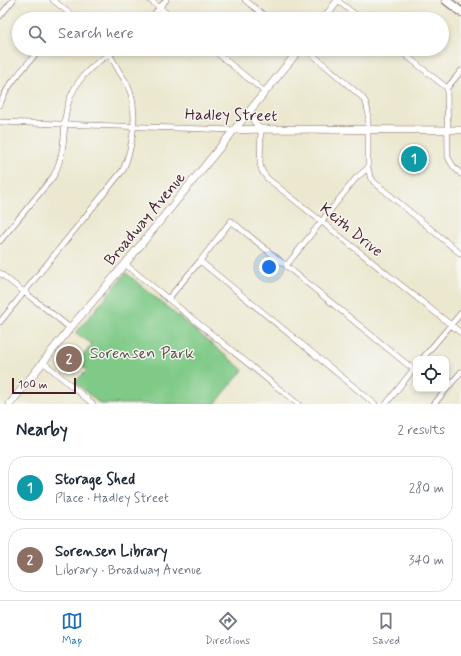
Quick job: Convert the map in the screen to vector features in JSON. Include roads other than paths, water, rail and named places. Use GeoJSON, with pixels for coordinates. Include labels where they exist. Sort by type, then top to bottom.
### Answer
{"type":"FeatureCollection","features":[{"type":"Feature","properties":{"kind":"main road"},"geometry":{"type":"LineString","coordinates":[[446,0],[461,12]]}},
{"type":"Feature","properties":{"kind":"street"},"geometry":{"type":"LineString","coordinates":[[0,15],[13,0]]}},
{"type":"Feature","properties":{"kind":"street"},"geometry":{"type":"LineString","coordinates":[[53,0],[68,12]]}},
{"type":"Feature","properties":{"kind":"street"},"geometry":{"type":"LineString","coordinates":[[150,0],[166,12]]}},
{"type":"Feature","properties":{"kind":"street"},"geometry":{"type":"LineString","coordinates":[[156,12],[166,0]]}},
{"type":"Feature","properties":{"kind":"street"},"geometry":{"type":"LineString","coordinates":[[245,0],[260,12]]}},
{"type":"Feature","properties":{"kind":"street"},"geometry":{"type":"LineString","coordinates":[[329,12],[338,0],[352,12]]}},
{"type":"Feature","properties":{"kind":"street"},"geometry":{"type":"LineString","coordinates":[[0,105],[8,88],[34,56]]}},
{"type":"Feature","properties":{"kind":"street"},"geometry":{"type":"LineString","coordinates":[[0,241],[53,177],[61,158],[68,103],[76,86],[84,74],[99,61],[108,56]]}},
{"type":"Feature","properties":{"kind":"street"},"geometry":{"type":"LineString","coordinates":[[0,322],[123,170],[129,153],[134,112],[128,86],[111,56]]}},
{"type":"Feature","properties":{"kind":"street"},"geometry":{"type":"LineString","coordinates":[[221,56],[265,92]]}},
{"type":"Feature","properties":{"kind":"street","name":"Broadway Avenue"},"geometry":{"type":"LineString","coordinates":[[10,404],[70,328],[125,264],[294,56]]}},
{"type":"Feature","properties":{"kind":"street"},"geometry":{"type":"LineString","coordinates":[[314,56],[362,96],[366,103],[368,111],[368,168],[370,176],[374,182],[461,254]]}},
{"type":"Feature","properties":{"kind":"street"},"geometry":{"type":"LineString","coordinates":[[407,56],[447,88]]}},
{"type":"Feature","properties":{"kind":"street"},"geometry":{"type":"LineString","coordinates":[[461,71],[447,88],[448,157],[453,167],[461,174]]}},
{"type":"Feature","properties":{"kind":"street"},"geometry":{"type":"LineString","coordinates":[[251,110],[252,119],[261,129]]}},
{"type":"Feature","properties":{"kind":"street","name":"Hadley Street"},"geometry":{"type":"LineString","coordinates":[[0,122],[234,130],[461,130]]}},
{"type":"Feature","properties":{"kind":"street","name":"Keith Drive"},"geometry":{"type":"LineString","coordinates":[[261,129],[260,164],[262,171],[267,178],[461,333]]}},
{"type":"Feature","properties":{"kind":"street"},"geometry":{"type":"LineString","coordinates":[[286,266],[356,178],[368,168]]}},
{"type":"Feature","properties":{"kind":"street"},"geometry":{"type":"LineString","coordinates":[[168,299],[231,221],[413,367]]}},
{"type":"Feature","properties":{"kind":"street"},"geometry":{"type":"LineString","coordinates":[[200,261],[375,404]]}},
{"type":"Feature","properties":{"kind":"street"},"geometry":{"type":"LineString","coordinates":[[125,264],[298,404]]}},
{"type":"Feature","properties":{"kind":"street"},"geometry":{"type":"LineString","coordinates":[[0,273],[70,328]]}},
{"type":"Feature","properties":{"kind":"street"},"geometry":{"type":"LineString","coordinates":[[425,356],[461,313]]}},
{"type":"Feature","properties":{"kind":"street"},"geometry":{"type":"LineString","coordinates":[[43,362],[93,404]]}},
{"type":"Feature","properties":{"kind":"street"},"geometry":{"type":"LineString","coordinates":[[386,404],[413,369]]}},
{"type":"Feature","properties":{"kind":"street"},"geometry":{"type":"LineString","coordinates":[[434,404],[461,372]]}},
{"type":"Feature","properties":{"kind":"place","name":"Storage Shed"},"geometry":{"type":"Point","coordinates":[414,159]}},
{"type":"Feature","properties":{"kind":"place","name":"Sorensen Library"},"geometry":{"type":"Point","coordinates":[69,359]}},
{"type":"Feature","properties":{"kind":"park label","name":"Sorensen Park"},"geometry":{"type":"Point","coordinates":[142,352]}}]}
